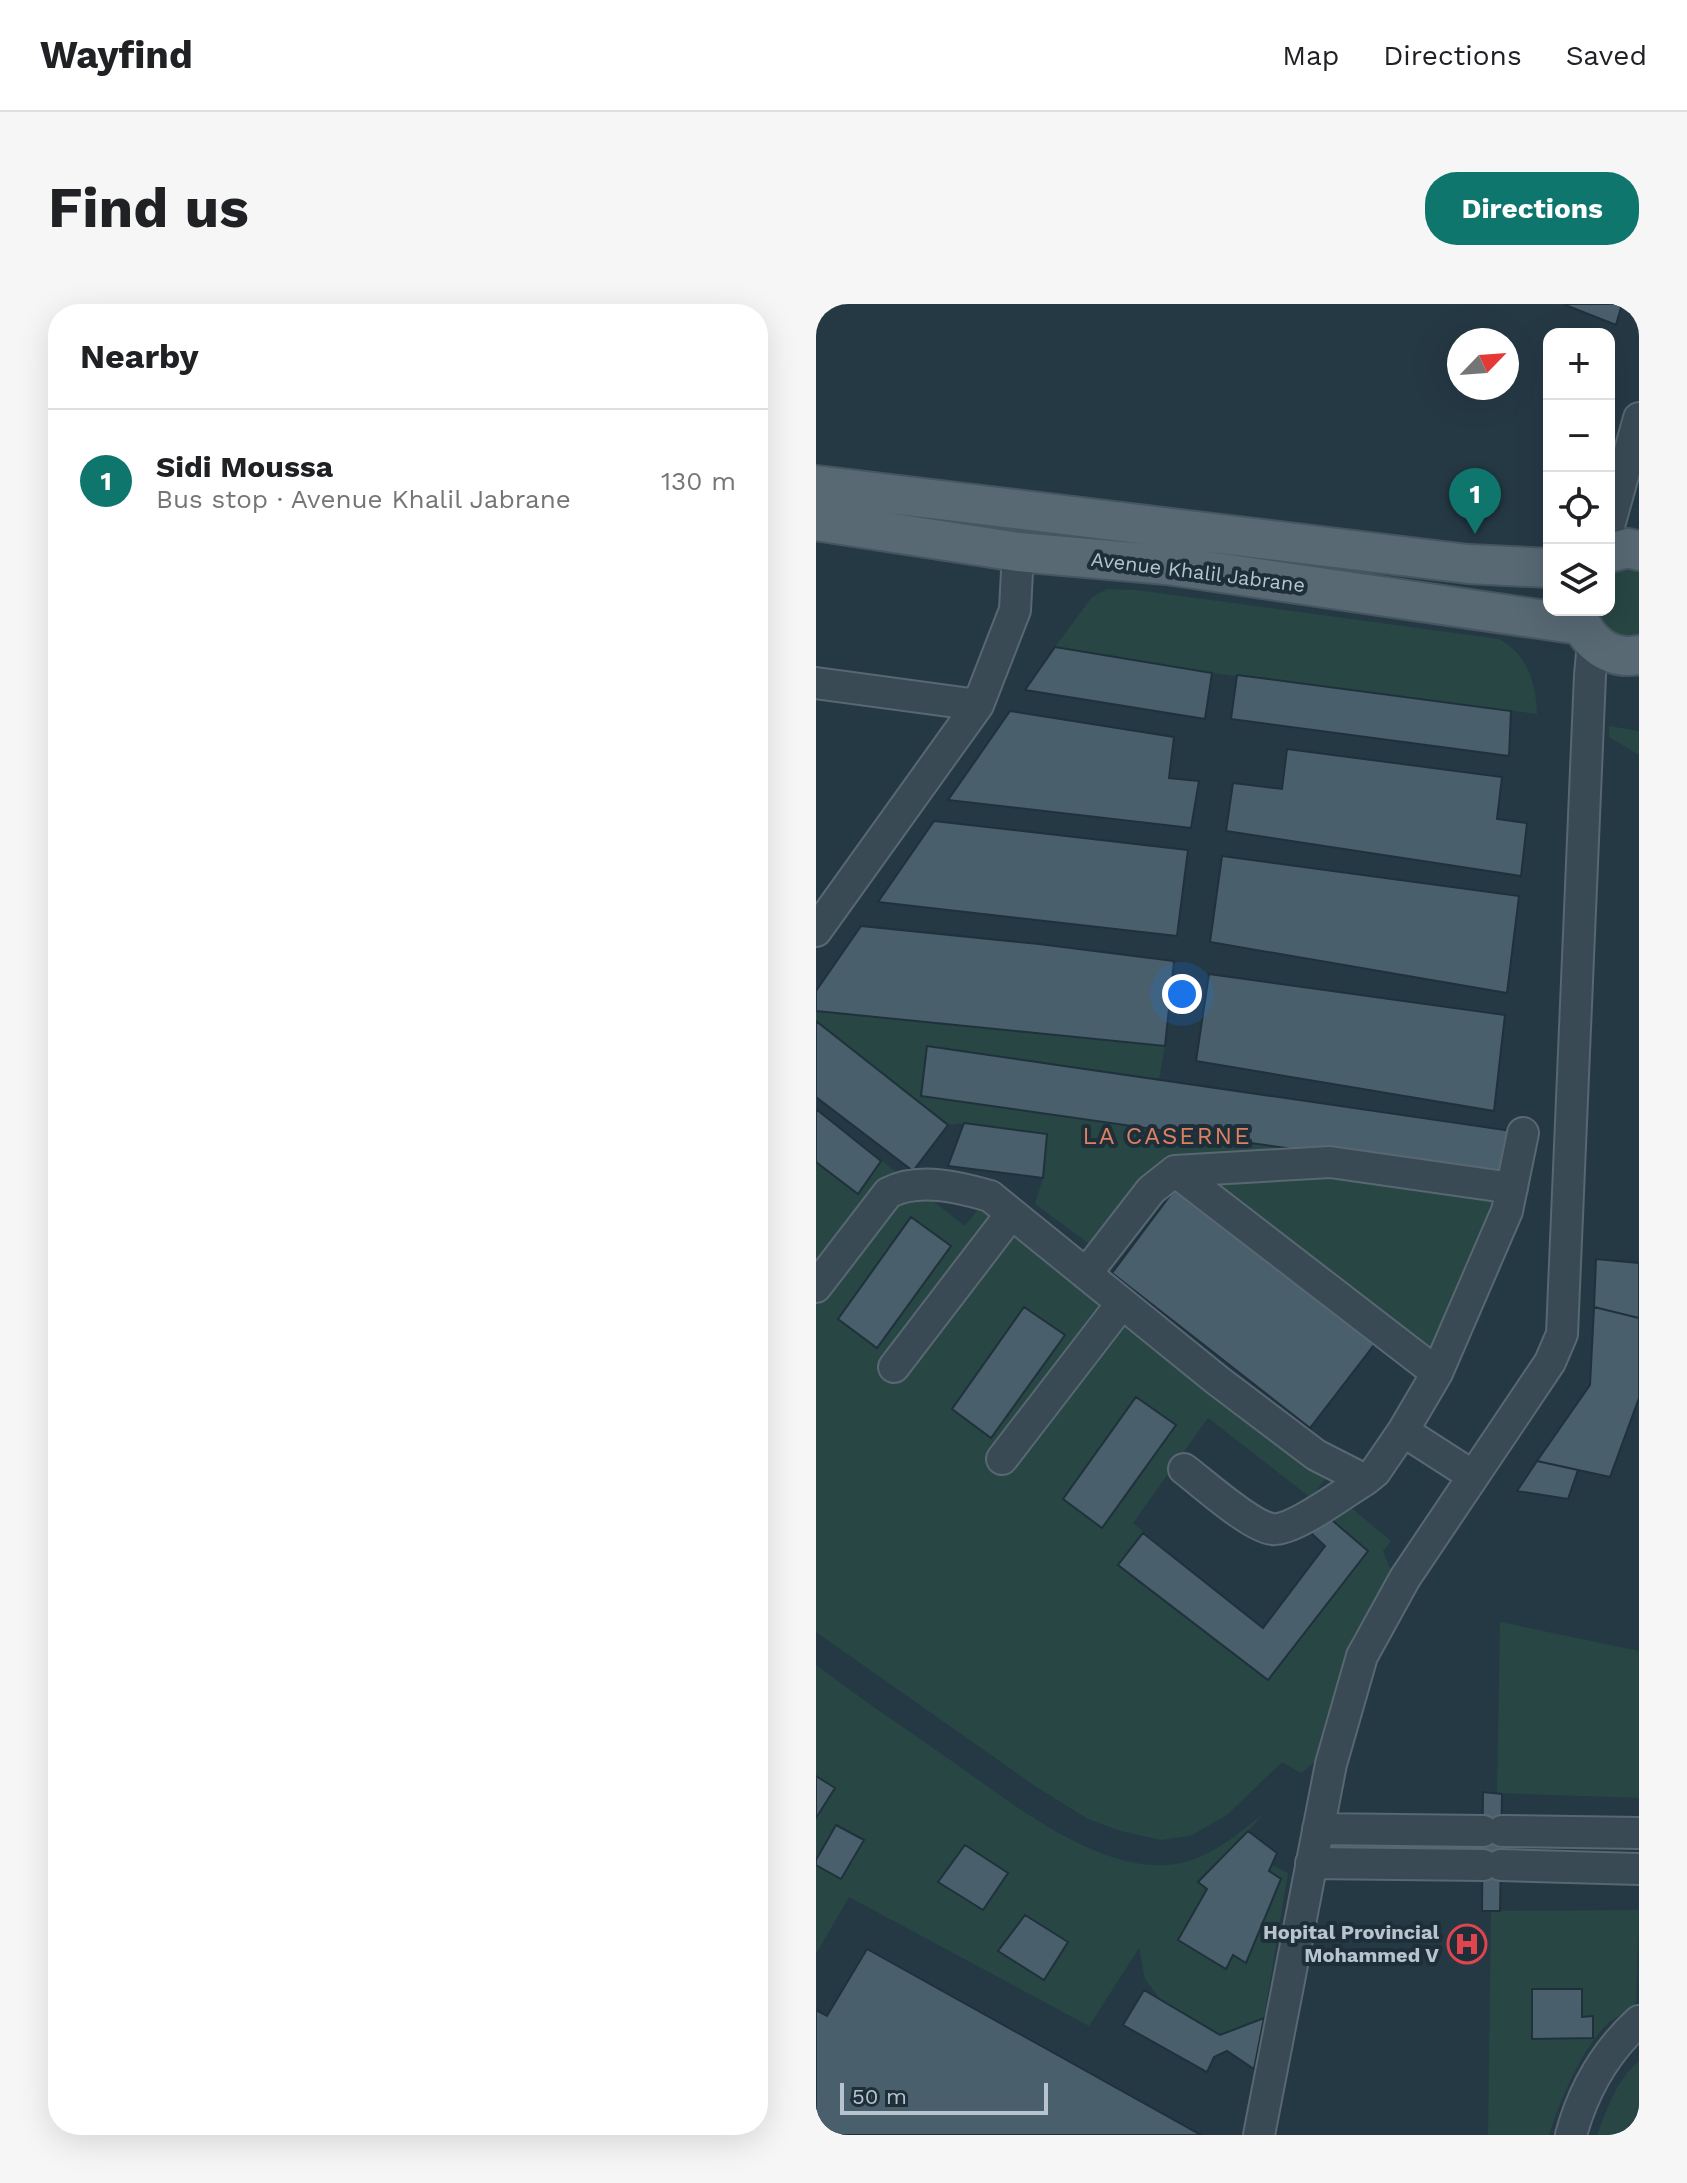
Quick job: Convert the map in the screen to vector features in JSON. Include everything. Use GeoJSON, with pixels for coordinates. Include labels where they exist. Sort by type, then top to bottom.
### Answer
{"type":"FeatureCollection","features":[{"type":"Feature","properties":{"kind":"main road","name":"Avenue Khalil Jabrane"},"geometry":{"type":"LineString","coordinates":[[816,485],[1468,564],[1543,568]]}},
{"type":"Feature","properties":{"kind":"main road","name":"Avenue Khalil Jabrane"},"geometry":{"type":"LineString","coordinates":[[816,521],[1018,552],[1167,565],[1583,626],[1613,654],[1639,655]]}},
{"type":"Feature","properties":{"kind":"main road"},"geometry":{"type":"LineString","coordinates":[[1615,551],[1628,548],[1639,551]]}},
{"type":"Feature","properties":{"kind":"street"},"geometry":{"type":"LineString","coordinates":[[1615,504],[1639,418]]}},
{"type":"Feature","properties":{"kind":"street"},"geometry":{"type":"LineString","coordinates":[[816,931],[978,705],[1015,610],[1018,552]]}},
{"type":"Feature","properties":{"kind":"street"},"geometry":{"type":"LineString","coordinates":[[1259,2135],[1331,1764],[1362,1656],[1405,1578],[1550,1362],[1564,1325],[1590,675],[1583,626]]}},
{"type":"Feature","properties":{"kind":"street"},"geometry":{"type":"LineString","coordinates":[[816,683],[978,705]]}},
{"type":"Feature","properties":{"kind":"street"},"geometry":{"type":"LineString","coordinates":[[1184,1469],[1256,1524],[1275,1530],[1291,1525],[1375,1472],[1437,1373],[1507,1211],[1523,1133]]}},
{"type":"Feature","properties":{"kind":"street"},"geometry":{"type":"LineString","coordinates":[[1086,1274],[1151,1190],[1175,1171],[1330,1162],[1512,1188]]}},
{"type":"Feature","properties":{"kind":"street"},"geometry":{"type":"LineString","coordinates":[[1175,1171],[1437,1373]]}},
{"type":"Feature","properties":{"kind":"street"},"geometry":{"type":"LineString","coordinates":[[816,1287],[888,1193],[911,1184],[990,1196],[1316,1455],[1365,1480]]}},
{"type":"Feature","properties":{"kind":"street"},"geometry":{"type":"LineString","coordinates":[[894,1367],[1011,1214]]}},
{"type":"Feature","properties":{"kind":"street"},"geometry":{"type":"LineString","coordinates":[[1002,1459],[1122,1303]]}},
{"type":"Feature","properties":{"kind":"street"},"geometry":{"type":"LineString","coordinates":[[1403,1431],[1473,1476]]}},
{"type":"Feature","properties":{"kind":"street"},"geometry":{"type":"LineString","coordinates":[[1318,1829],[1639,1833]]}},
{"type":"Feature","properties":{"kind":"street"},"geometry":{"type":"LineString","coordinates":[[1311,1863],[1639,1869]]}},
{"type":"Feature","properties":{"kind":"street"},"geometry":{"type":"LineString","coordinates":[[1571,2135],[1603,2062],[1639,2021]]}},
{"type":"Feature","properties":{"kind":"green space"},"geometry":{"type":"Polygon","coordinates":[[[1639,556],[1639,649],[1634,651],[1590,616],[1615,616],[1615,557],[1639,556]]]}},
{"type":"Feature","properties":{"kind":"green space"},"geometry":{"type":"Polygon","coordinates":[[[1107,589],[1136,590],[1499,639],[1524,662],[1535,691],[1537,714],[1212,673],[1055,647],[1092,597],[1107,589]]]}},
{"type":"Feature","properties":{"kind":"green space"},"geometry":{"type":"Polygon","coordinates":[[[1609,726],[1639,731],[1639,755],[1609,737],[1609,726]]]}},
{"type":"Feature","properties":{"kind":"green space"},"geometry":{"type":"Polygon","coordinates":[[[816,1011],[1165,1046],[1159,1080],[1316,1102],[1313,1151],[1172,1159],[1092,1246],[1035,1204],[1043,1178],[1047,1134],[964,1123],[948,1125],[816,1021],[816,1011]]]}},
{"type":"Feature","properties":{"kind":"green space"},"geometry":{"type":"Polygon","coordinates":[[[816,1109],[965,1226],[982,1204],[1328,1475],[1311,1498],[1208,1418],[1133,1523],[1262,1628],[1325,1547],[1314,1536],[1342,1500],[1391,1541],[1383,1551],[1393,1576],[1353,1636],[1340,1689],[1316,1761],[1301,1773],[1282,1762],[1227,1815],[1190,1836],[1161,1840],[1121,1831],[1088,1819],[1035,1786],[816,1632],[816,1109]]]}},
{"type":"Feature","properties":{"kind":"green space"},"geometry":{"type":"Polygon","coordinates":[[[1336,1172],[1497,1196],[1432,1356],[1203,1178],[1336,1172]]]}},
{"type":"Feature","properties":{"kind":"green space"},"geometry":{"type":"Polygon","coordinates":[[[1500,1622],[1639,1651],[1639,1798],[1497,1793],[1500,1622]]]}},
{"type":"Feature","properties":{"kind":"green space"},"geometry":{"type":"Polygon","coordinates":[[[816,1665],[1022,1811],[1080,1844],[1109,1856],[1138,1863],[1181,1863],[1219,1847],[1263,1814],[1242,1838],[1272,1865],[1288,1873],[1264,2018],[1220,2035],[1159,1998],[1145,1979],[1139,1948],[1089,2026],[849,1897],[816,1954],[816,1665]]]}},
{"type":"Feature","properties":{"kind":"green space"},"geometry":{"type":"Polygon","coordinates":[[[1639,1910],[1636,2001],[1633,2009],[1611,2021],[1591,2044],[1566,2090],[1549,2135],[1488,2135],[1491,1911],[1639,1910]]]}},
{"type":"Feature","properties":{"kind":"green space"},"geometry":{"type":"Polygon","coordinates":[[[1639,2061],[1639,2135],[1597,2135],[1619,2085],[1639,2061]]]}},
{"type":"Feature","properties":{"kind":"building"},"geometry":{"type":"Polygon","coordinates":[[[1563,304],[1622,304],[1616,325],[1563,304]]]}},
{"type":"Feature","properties":{"kind":"building"},"geometry":{"type":"Polygon","coordinates":[[[1055,647],[1212,673],[1205,719],[1025,690],[1055,647]]]}},
{"type":"Feature","properties":{"kind":"building"},"geometry":{"type":"Polygon","coordinates":[[[1237,675],[1511,711],[1509,756],[1231,719],[1237,675]]]}},
{"type":"Feature","properties":{"kind":"building"},"geometry":{"type":"Polygon","coordinates":[[[1010,711],[1174,737],[1169,778],[1199,781],[1191,828],[948,800],[1010,711]]]}},
{"type":"Feature","properties":{"kind":"building"},"geometry":{"type":"Polygon","coordinates":[[[1287,749],[1502,777],[1497,819],[1527,823],[1521,876],[1226,831],[1233,783],[1282,789],[1287,749]]]}},
{"type":"Feature","properties":{"kind":"building"},"geometry":{"type":"Polygon","coordinates":[[[934,821],[1188,850],[1177,936],[878,902],[934,821]]]}},
{"type":"Feature","properties":{"kind":"building"},"geometry":{"type":"Polygon","coordinates":[[[1222,856],[1519,896],[1507,993],[1210,942],[1222,856]]]}},
{"type":"Feature","properties":{"kind":"building"},"geometry":{"type":"Polygon","coordinates":[[[861,926],[1174,961],[1165,1046],[816,1011],[816,991],[861,926]]]}},
{"type":"Feature","properties":{"kind":"building"},"geometry":{"type":"Polygon","coordinates":[[[1209,974],[1505,1015],[1494,1111],[1196,1061],[1209,974]]]}},
{"type":"Feature","properties":{"kind":"building"},"geometry":{"type":"Polygon","coordinates":[[[816,1021],[948,1125],[913,1171],[816,1097],[816,1021]]]}},
{"type":"Feature","properties":{"kind":"building"},"geometry":{"type":"Polygon","coordinates":[[[927,1046],[1512,1131],[1504,1179],[921,1096],[927,1046]]]}},
{"type":"Feature","properties":{"kind":"building"},"geometry":{"type":"Polygon","coordinates":[[[816,1109],[881,1161],[858,1194],[816,1162],[816,1109]]]}},
{"type":"Feature","properties":{"kind":"building"},"geometry":{"type":"Polygon","coordinates":[[[964,1123],[1047,1134],[1043,1178],[948,1166],[964,1123]]]}},
{"type":"Feature","properties":{"kind":"building"},"geometry":{"type":"Polygon","coordinates":[[[1178,1185],[1377,1341],[1310,1428],[1112,1273],[1178,1185]]]}},
{"type":"Feature","properties":{"kind":"building"},"geometry":{"type":"Polygon","coordinates":[[[911,1217],[951,1246],[877,1348],[838,1319],[911,1217]]]}},
{"type":"Feature","properties":{"kind":"building"},"geometry":{"type":"Polygon","coordinates":[[[1596,1259],[1639,1263],[1639,1318],[1594,1307],[1596,1259]]]}},
{"type":"Feature","properties":{"kind":"building"},"geometry":{"type":"Polygon","coordinates":[[[1024,1307],[1065,1335],[991,1438],[952,1409],[1024,1307]]]}},
{"type":"Feature","properties":{"kind":"building"},"geometry":{"type":"Polygon","coordinates":[[[1594,1307],[1639,1318],[1639,1398],[1610,1477],[1537,1461],[1590,1385],[1594,1307]]]}},
{"type":"Feature","properties":{"kind":"building"},"geometry":{"type":"Polygon","coordinates":[[[1136,1397],[1176,1425],[1102,1528],[1063,1499],[1136,1397]]]}},
{"type":"Feature","properties":{"kind":"building"},"geometry":{"type":"Polygon","coordinates":[[[1537,1461],[1578,1470],[1568,1499],[1517,1491],[1537,1461]]]}},
{"type":"Feature","properties":{"kind":"building"},"geometry":{"type":"Polygon","coordinates":[[[1326,1515],[1368,1551],[1268,1680],[1118,1565],[1143,1533],[1263,1628],[1325,1546],[1311,1533],[1326,1515]]]}},
{"type":"Feature","properties":{"kind":"building"},"geometry":{"type":"Polygon","coordinates":[[[816,1776],[835,1788],[816,1818],[816,1776]]]}},
{"type":"Feature","properties":{"kind":"building"},"geometry":{"type":"Polygon","coordinates":[[[1483,1792],[1502,1794],[1500,1911],[1482,1911],[1483,1792]]]}},
{"type":"Feature","properties":{"kind":"building"},"geometry":{"type":"Polygon","coordinates":[[[836,1825],[864,1840],[841,1879],[816,1865],[836,1825]]]}},
{"type":"Feature","properties":{"kind":"building"},"geometry":{"type":"Polygon","coordinates":[[[1248,1831],[1277,1853],[1269,1871],[1281,1879],[1246,1963],[1233,1955],[1226,1969],[1178,1940],[1207,1889],[1198,1882],[1248,1831]]]}},
{"type":"Feature","properties":{"kind":"building"},"geometry":{"type":"Polygon","coordinates":[[[965,1845],[1008,1873],[983,1910],[938,1882],[965,1845]]]}},
{"type":"Feature","properties":{"kind":"building"},"geometry":{"type":"Polygon","coordinates":[[[1025,1915],[1068,1942],[1044,1980],[998,1951],[1025,1915]]]}},
{"type":"Feature","properties":{"kind":"building"},"geometry":{"type":"Polygon","coordinates":[[[867,1949],[1201,2135],[816,2135],[816,2010],[827,2016],[867,1949]]]}},
{"type":"Feature","properties":{"kind":"building"},"geometry":{"type":"Polygon","coordinates":[[[1532,1989],[1582,1989],[1582,2017],[1593,2016],[1593,2038],[1532,2039],[1532,1989]]]}},
{"type":"Feature","properties":{"kind":"building"},"geometry":{"type":"Polygon","coordinates":[[[1144,1990],[1220,2035],[1264,2018],[1254,2069],[1227,2051],[1214,2057],[1207,2072],[1123,2025],[1144,1990]]]}},
{"type":"Feature","properties":{"kind":"place","name":"Sidi Moussa"},"geometry":{"type":"Point","coordinates":[1475,534]}},
{"type":"Feature","properties":{"kind":"place","name":"Hopital Provincial Mohammed V"},"geometry":{"type":"Point","coordinates":[1467,1944]}},
{"type":"Feature","properties":{"kind":"district","name":"LA CASERNE"},"geometry":{"type":"Point","coordinates":[1167,1136]}}]}
